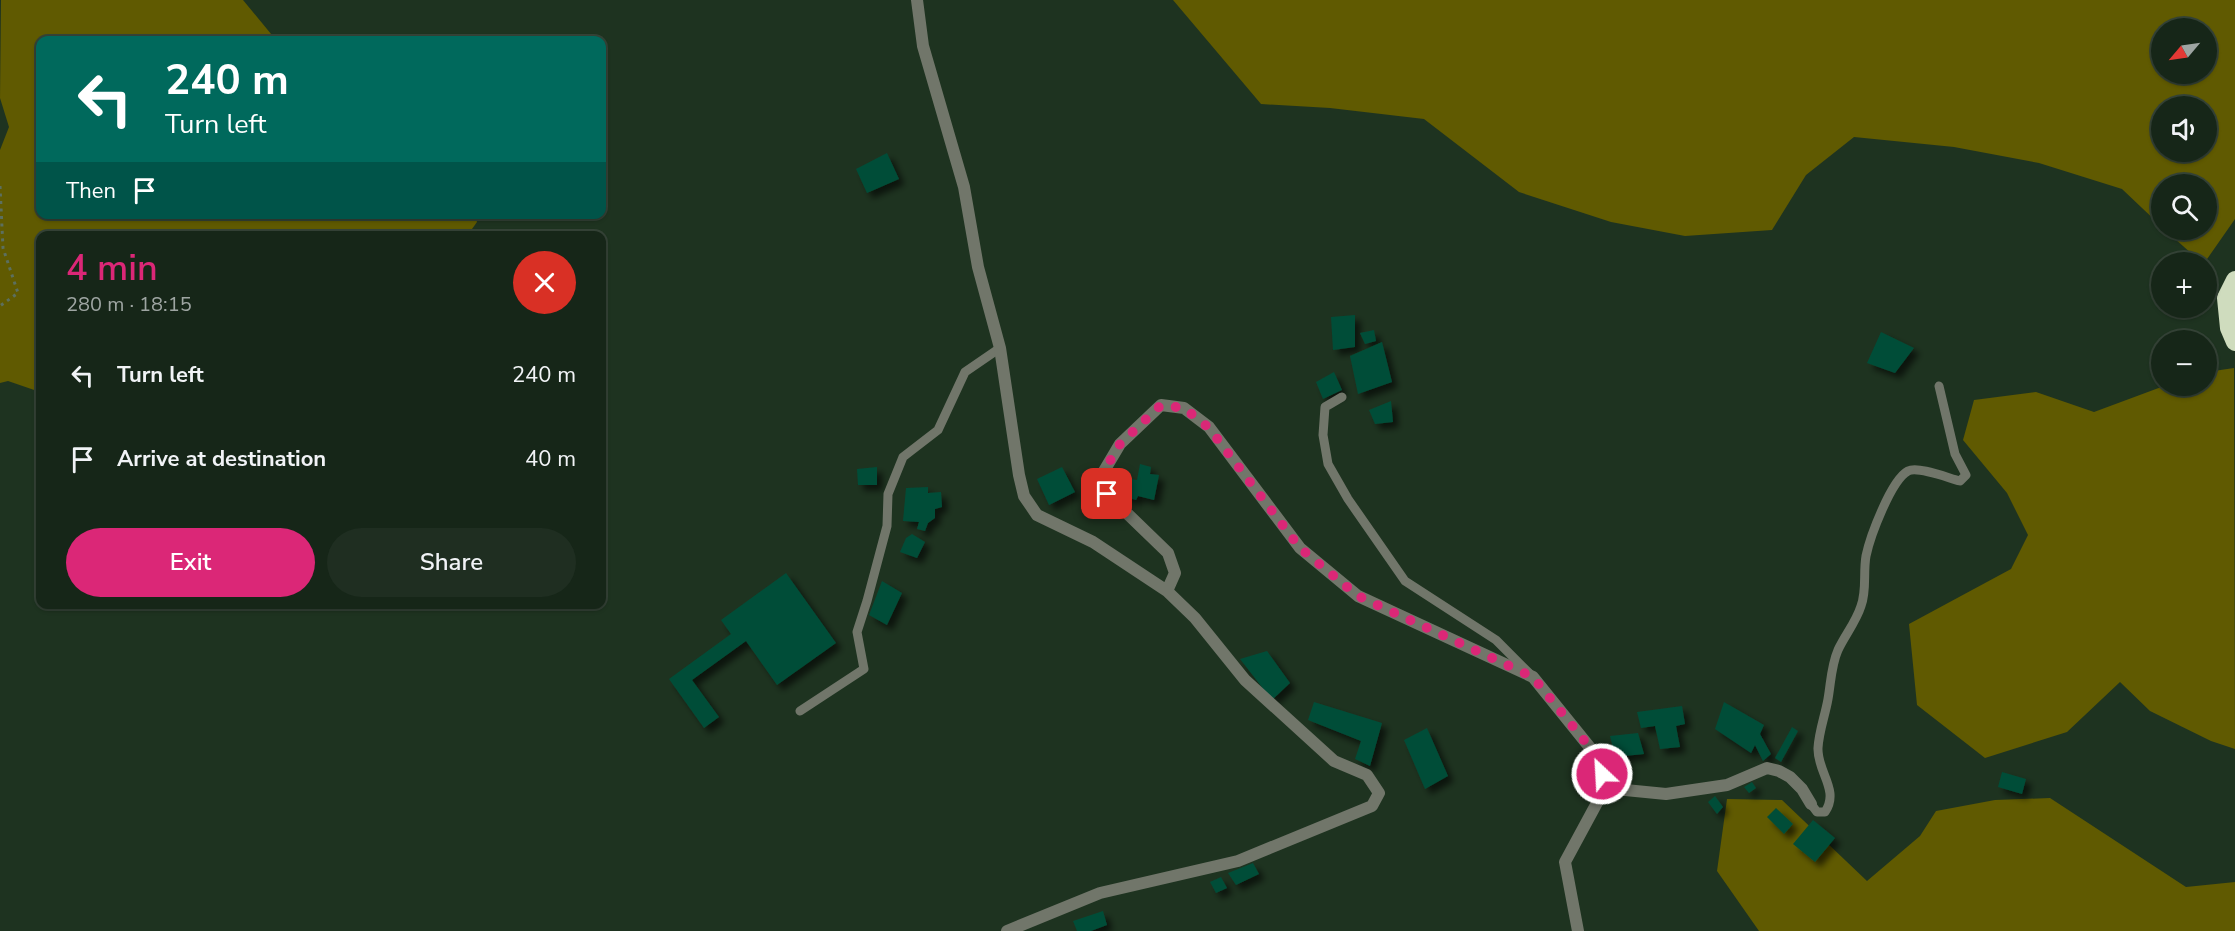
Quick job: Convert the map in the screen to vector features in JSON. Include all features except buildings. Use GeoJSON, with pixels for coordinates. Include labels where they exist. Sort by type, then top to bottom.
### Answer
{"type":"FeatureCollection","features":[{"type":"Feature","properties":{"kind":"highway"},"geometry":{"type":"LineString","coordinates":[[2235,280],[2226,298],[2229,328],[2235,342]]}},
{"type":"Feature","properties":{"kind":"street"},"geometry":{"type":"LineString","coordinates":[[917,0],[923,46],[964,187],[978,267],[1000,348],[1024,496],[1037,515],[1093,542],[1167,591],[1195,618],[1245,680],[1334,761],[1367,775],[1378,793],[1372,806],[1238,861],[1100,893],[1007,931]]}},
{"type":"Feature","properties":{"kind":"street"},"geometry":{"type":"LineString","coordinates":[[1167,591],[1174,573],[1168,552],[1107,494],[1104,471],[1120,444],[1161,405],[1184,408],[1209,428],[1300,548],[1358,596],[1533,677],[1600,760],[1605,788],[1564,862],[1578,931]]}},
{"type":"Feature","properties":{"kind":"street"},"geometry":{"type":"LineString","coordinates":[[1605,788],[1666,794],[1727,785],[1767,768],[1790,777],[1802,789],[1811,804]]}},
{"type":"Feature","properties":{"kind":"lane"},"geometry":{"type":"LineString","coordinates":[[800,711],[864,669],[857,632],[886,526],[888,494],[891,485],[903,457],[938,430],[965,372],[1000,348]]}},
{"type":"Feature","properties":{"kind":"lane"},"geometry":{"type":"LineString","coordinates":[[1811,804],[1817,812],[1825,812],[1830,804],[1830,790],[1818,752],[1831,671],[1837,652],[1862,603],[1866,557],[1889,494],[1907,471],[1916,469],[1960,482],[1966,476],[1955,454],[1939,386]]}},
{"type":"Feature","properties":{"kind":"lane"},"geometry":{"type":"LineString","coordinates":[[1342,397],[1325,407],[1323,435],[1328,464],[1348,499],[1405,581],[1496,640],[1533,677]]}},
{"type":"Feature","properties":{"kind":"path"},"geometry":{"type":"LineString","coordinates":[[0,186],[3,248],[18,293],[0,306]]}},
{"type":"Feature","properties":{"kind":"shaded area"},"geometry":{"type":"Polygon","coordinates":[[[1,0],[243,0],[273,36],[36,36],[36,219],[476,219],[477,222],[471,231],[36,231],[36,391],[8,381],[0,383],[0,150],[9,127],[0,98],[1,0]]]}},
{"type":"Feature","properties":{"kind":"shaded area"},"geometry":{"type":"Polygon","coordinates":[[[1173,0],[2235,0],[2235,219],[2212,252],[2190,252],[2176,240],[2217,240],[2217,174],[2151,174],[2151,217],[2122,189],[2039,163],[1954,147],[1854,137],[1806,175],[1772,230],[1685,236],[1611,222],[1519,192],[1424,119],[1330,108],[1261,104],[1173,0]]]}},
{"type":"Feature","properties":{"kind":"shaded area"},"geometry":{"type":"Polygon","coordinates":[[[2234,368],[2235,749],[2211,741],[2150,711],[2120,682],[2067,732],[1985,758],[1917,705],[1909,624],[2011,569],[2028,535],[2007,493],[1963,440],[1974,400],[2036,392],[2094,412],[2151,391],[2151,396],[2217,396],[2217,371],[2234,368]]]}},
{"type":"Feature","properties":{"kind":"shaded area"},"geometry":{"type":"Polygon","coordinates":[[[2050,798],[2186,887],[2235,882],[2235,931],[1759,931],[1717,871],[1727,799],[1782,800],[1867,881],[1920,836],[1936,811],[1995,800],[2050,798]]]}},
{"type":"Feature","properties":{"kind":"route"},"geometry":{"type":"LineString","coordinates":[[1107,494],[1104,471],[1120,444],[1161,405],[1184,408],[1209,428],[1300,548],[1358,596],[1533,677],[1600,760],[1602,774]]}}]}
